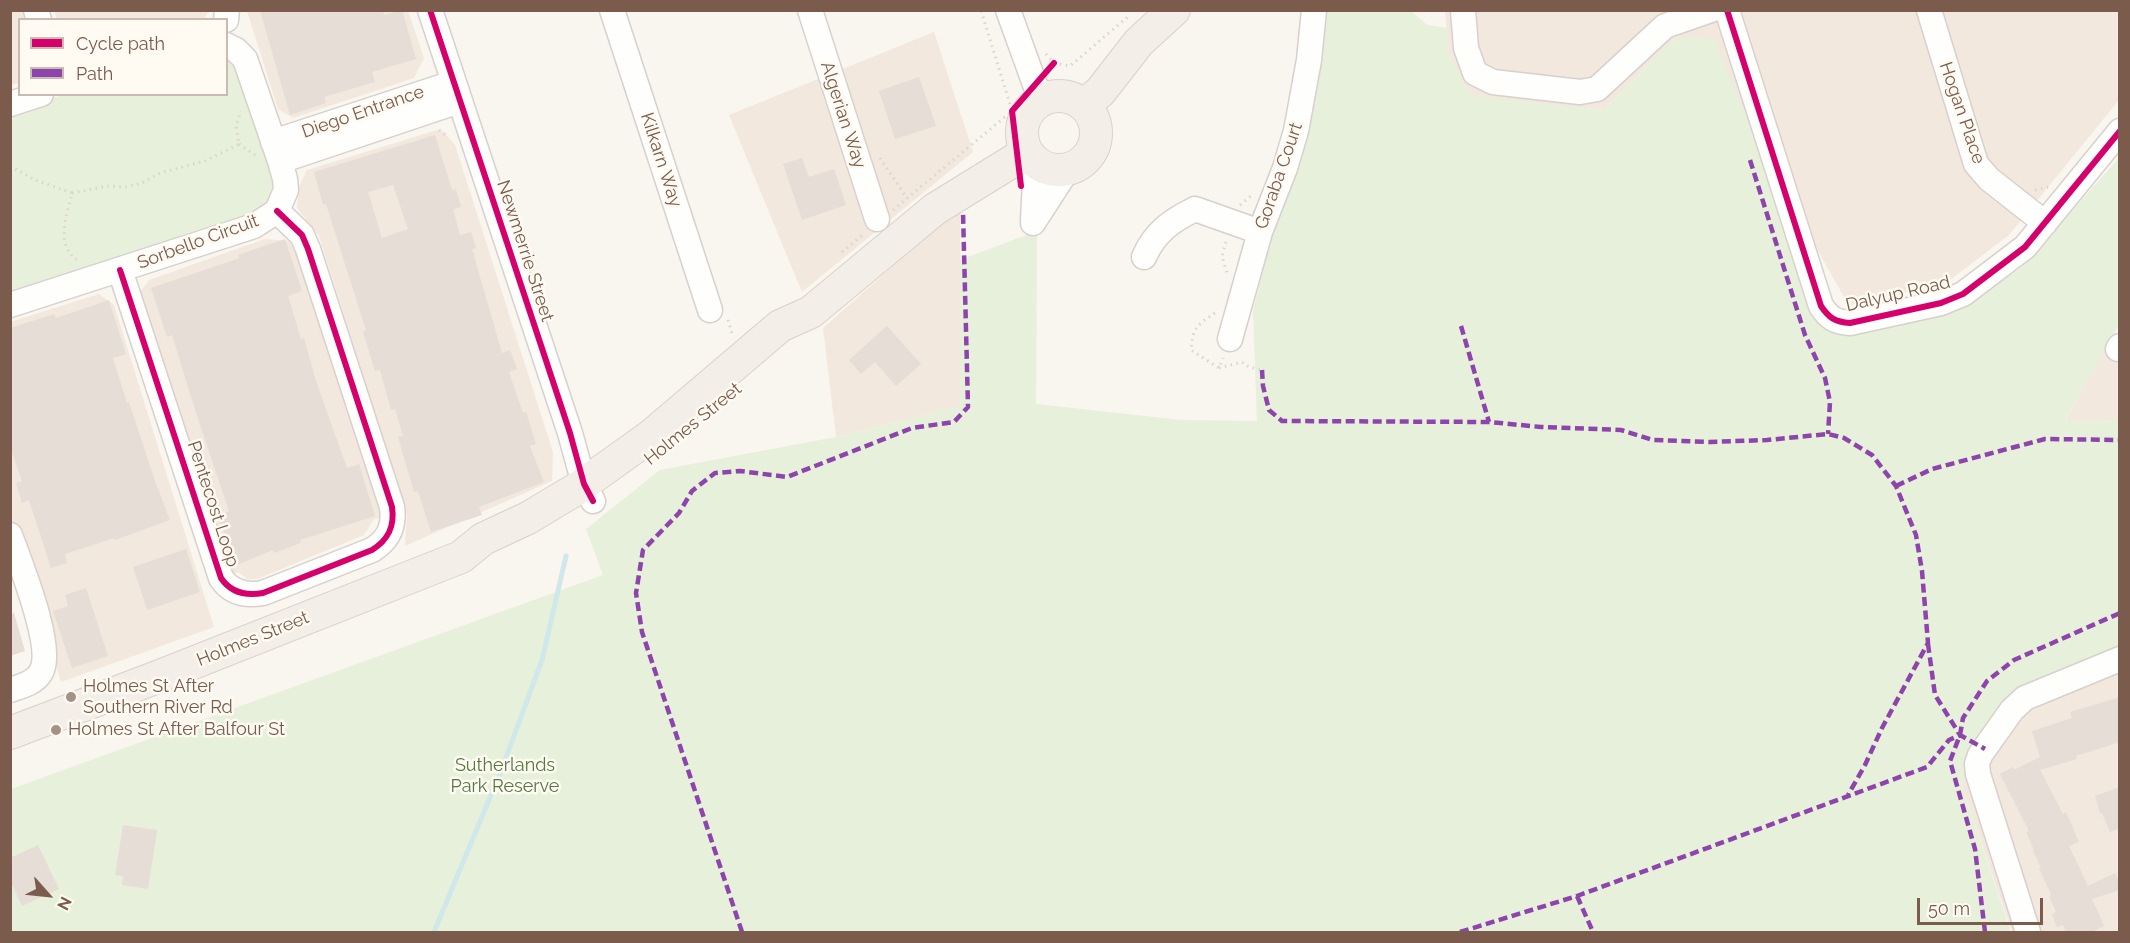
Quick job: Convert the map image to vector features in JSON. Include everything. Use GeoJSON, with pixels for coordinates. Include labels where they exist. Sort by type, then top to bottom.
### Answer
{"type":"FeatureCollection","features":[{"type":"Feature","properties":{"kind":"main road"},"geometry":{"type":"LineString","coordinates":[[1092,98],[1075,99],[1038,93],[1023,123],[1023,144],[1032,158],[1046,168],[1057,170],[1068,169],[1087,157],[1096,136],[1091,114],[1092,98],[1139,42],[1173,10]]}},
{"type":"Feature","properties":{"kind":"main road","name":"Holmes Street"},"geometry":{"type":"LineString","coordinates":[[10,733],[461,556],[483,539],[601,484],[652,435],[780,326],[811,312],[935,209],[1016,159],[1032,158]]}},
{"type":"Feature","properties":{"kind":"street","name":"Newmerrie Street"},"geometry":{"type":"LineString","coordinates":[[430,10],[447,105],[570,433],[601,484]]}},
{"type":"Feature","properties":{"kind":"street","name":"Kilkarn Way"},"geometry":{"type":"LineString","coordinates":[[612,10],[710,310]]}},
{"type":"Feature","properties":{"kind":"street","name":"Algerian Way"},"geometry":{"type":"LineString","coordinates":[[810,10],[877,219]]}},
{"type":"Feature","properties":{"kind":"street"},"geometry":{"type":"LineString","coordinates":[[1008,10],[1038,93]]}},
{"type":"Feature","properties":{"kind":"street","name":"Goraba Court"},"geometry":{"type":"LineString","coordinates":[[1230,339],[1260,232],[1285,168],[1296,131],[1309,60],[1314,10]]}},
{"type":"Feature","properties":{"kind":"street"},"geometry":{"type":"LineString","coordinates":[[1463,10],[1466,48],[1475,73],[1493,82],[1580,92],[1597,89],[1665,26],[1711,10]]}},
{"type":"Feature","properties":{"kind":"street","name":"Dalyup Road"},"geometry":{"type":"LineString","coordinates":[[1727,10],[1821,306],[1828,316],[1838,322],[1850,323],[1941,303],[1963,294],[2025,246],[2120,131]]}},
{"type":"Feature","properties":{"kind":"street","name":"Hogan Place"},"geometry":{"type":"LineString","coordinates":[[1929,10],[1976,164],[1989,179],[2044,223]]}},
{"type":"Feature","properties":{"kind":"street","name":"Sorbello Circuit"},"geometry":{"type":"LineString","coordinates":[[10,305],[254,226],[277,211],[286,190],[273,155],[245,59],[228,46]]}},
{"type":"Feature","properties":{"kind":"street"},"geometry":{"type":"LineString","coordinates":[[10,104],[35,96]]}},
{"type":"Feature","properties":{"kind":"street","name":"Diego Entrance"},"geometry":{"type":"LineString","coordinates":[[273,155],[447,105]]}},
{"type":"Feature","properties":{"kind":"street"},"geometry":{"type":"LineString","coordinates":[[1032,158],[1033,223],[1068,169]]}},
{"type":"Feature","properties":{"kind":"street"},"geometry":{"type":"LineString","coordinates":[[1144,257],[1162,229],[1174,219],[1195,209],[1260,232]]}},
{"type":"Feature","properties":{"kind":"street","name":"Pentecost Loop"},"geometry":{"type":"LineString","coordinates":[[120,270],[221,578],[227,587],[244,594],[263,592],[372,550],[385,540],[393,518],[388,496],[308,249],[302,235],[277,211]]}},
{"type":"Feature","properties":{"kind":"street"},"geometry":{"type":"LineString","coordinates":[[10,535],[43,635],[46,656],[43,670],[33,682],[10,690]]}},
{"type":"Feature","properties":{"kind":"street"},"geometry":{"type":"LineString","coordinates":[[2028,933],[1978,774],[1977,764],[1980,755],[2012,710],[2025,698],[2120,659]]}},
{"type":"Feature","properties":{"kind":"path"},"geometry":{"type":"LineString","coordinates":[[981,10],[1012,111],[1012,121]]}},
{"type":"Feature","properties":{"kind":"path"},"geometry":{"type":"LineString","coordinates":[[908,198],[1012,111],[1038,93],[1054,63],[1070,66],[1136,10]]}},
{"type":"Feature","properties":{"kind":"path"},"geometry":{"type":"LineString","coordinates":[[1075,62],[1092,98]]}},
{"type":"Feature","properties":{"kind":"path"},"geometry":{"type":"LineString","coordinates":[[447,105],[447,136]]}},
{"type":"Feature","properties":{"kind":"path"},"geometry":{"type":"LineString","coordinates":[[447,105],[447,136]]}},
{"type":"Feature","properties":{"kind":"path"},"geometry":{"type":"LineString","coordinates":[[239,144],[237,121],[244,106]]}},
{"type":"Feature","properties":{"kind":"path"},"geometry":{"type":"LineString","coordinates":[[10,166],[35,180],[72,193],[106,186],[125,187],[142,183],[160,173],[205,161],[239,144],[273,155]]}},
{"type":"Feature","properties":{"kind":"path"},"geometry":{"type":"LineString","coordinates":[[2022,206],[2035,190],[2056,185]]}},
{"type":"Feature","properties":{"kind":"path"},"geometry":{"type":"LineString","coordinates":[[72,193],[66,215],[64,238],[72,257],[82,262]]}},
{"type":"Feature","properties":{"kind":"path"},"geometry":{"type":"LineString","coordinates":[[1219,368],[1242,362],[1249,367],[1262,370]]}},
{"type":"Feature","properties":{"kind":"shaded area"},"geometry":{"type":"Polygon","coordinates":[[[54,10],[209,11],[204,18],[57,18],[54,10]]]}},
{"type":"Feature","properties":{"kind":"shaded area"},"geometry":{"type":"Polygon","coordinates":[[[10,11],[23,11],[26,18],[18,18],[18,83],[11,85],[10,11]]]}},
{"type":"Feature","properties":{"kind":"shaded area"},"geometry":{"type":"Polygon","coordinates":[[[247,11],[408,11],[424,58],[414,78],[293,118],[278,109],[247,11]]]}},
{"type":"Feature","properties":{"kind":"shaded area"},"geometry":{"type":"Polygon","coordinates":[[[1445,11],[2119,11],[2119,100],[2009,235],[1946,283],[1849,306],[1754,137],[1678,36],[1603,110],[1471,96],[1449,55],[1445,11]]]}},
{"type":"Feature","properties":{"kind":"shaded area"},"geometry":{"type":"Polygon","coordinates":[[[934,32],[973,152],[802,292],[729,115],[934,32]]]}},
{"type":"Feature","properties":{"kind":"shaded area"},"geometry":{"type":"Polygon","coordinates":[[[437,130],[444,132],[455,145],[553,452],[552,481],[405,546],[407,515],[319,236],[297,208],[299,187],[307,170],[437,130]]]}},
{"type":"Feature","properties":{"kind":"shaded area"},"geometry":{"type":"Polygon","coordinates":[[[960,207],[961,406],[836,437],[823,328],[960,207]]]}},
{"type":"Feature","properties":{"kind":"shaded area"},"geometry":{"type":"Polygon","coordinates":[[[265,239],[289,241],[307,271],[382,508],[381,518],[374,519],[364,535],[257,579],[247,579],[239,572],[231,574],[139,294],[149,280],[265,239]]]}},
{"type":"Feature","properties":{"kind":"shaded area"},"geometry":{"type":"Polygon","coordinates":[[[99,294],[114,305],[214,627],[61,682],[11,517],[10,322],[99,294]]]}},
{"type":"Feature","properties":{"kind":"shaded area"},"geometry":{"type":"Polygon","coordinates":[[[2105,349],[2119,356],[2119,420],[2065,422],[2105,349]]]}},
{"type":"Feature","properties":{"kind":"shaded area"},"geometry":{"type":"Polygon","coordinates":[[[2119,648],[2119,932],[2012,932],[1961,783],[2016,694],[2119,648]]]}},
{"type":"Feature","properties":{"kind":"green space","name":"Sutherlands Park Reserve"},"geometry":{"type":"Polygon","coordinates":[[[1320,11],[1411,11],[1427,25],[1447,28],[1449,55],[1471,95],[1603,110],[1678,36],[1715,40],[1755,138],[1846,334],[1955,312],[2020,269],[2119,158],[2119,325],[2065,421],[2119,420],[2119,648],[2016,694],[1961,783],[2011,932],[11,932],[11,789],[603,575],[586,529],[660,470],[836,437],[960,406],[960,260],[1037,231],[1036,404],[1182,420],[1257,421],[1253,311],[1274,226],[1314,100],[1320,11]]]}},
{"type":"Feature","properties":{"kind":"green space"},"geometry":{"type":"Polygon","coordinates":[[[228,57],[235,62],[277,184],[269,205],[233,225],[226,221],[181,235],[180,242],[11,297],[10,112],[60,96],[228,96],[228,57]]]}},
{"type":"Feature","properties":{"kind":"building"},"geometry":{"type":"Polygon","coordinates":[[[260,10],[383,10],[384,15],[402,10],[416,59],[372,72],[375,82],[324,97],[326,103],[290,115],[260,10]]]}},
{"type":"Feature","properties":{"kind":"building"},"geometry":{"type":"Polygon","coordinates":[[[919,77],[936,126],[895,139],[879,91],[919,77]]]}},
{"type":"Feature","properties":{"kind":"building"},"geometry":{"type":"Polygon","coordinates":[[[435,135],[452,190],[456,189],[461,207],[453,209],[460,235],[471,232],[476,248],[472,249],[502,353],[510,350],[517,369],[509,372],[523,413],[526,412],[536,444],[530,446],[544,482],[479,507],[482,515],[431,532],[418,491],[414,492],[398,437],[403,436],[395,409],[391,410],[380,370],[375,371],[363,332],[366,330],[314,172],[435,135]],[[393,185],[368,192],[382,238],[408,229],[393,185]]]}},
{"type":"Feature","properties":{"kind":"building"},"geometry":{"type":"Polygon","coordinates":[[[802,158],[809,177],[834,169],[846,205],[802,220],[783,164],[802,158]]]}},
{"type":"Feature","properties":{"kind":"building"},"geometry":{"type":"Polygon","coordinates":[[[285,239],[302,291],[288,296],[301,339],[304,338],[316,381],[347,468],[359,464],[375,516],[300,540],[301,543],[274,553],[273,550],[237,565],[217,516],[229,511],[172,335],[167,337],[151,288],[240,258],[238,255],[285,239]]]}},
{"type":"Feature","properties":{"kind":"building"},"geometry":{"type":"Polygon","coordinates":[[[109,300],[126,354],[113,358],[170,520],[115,540],[114,538],[65,554],[67,563],[51,568],[29,500],[22,503],[16,483],[22,481],[10,446],[10,328],[54,314],[56,318],[109,300]]]}},
{"type":"Feature","properties":{"kind":"building"},"geometry":{"type":"Polygon","coordinates":[[[887,326],[921,364],[896,386],[875,362],[861,374],[849,360],[887,326]]]}},
{"type":"Feature","properties":{"kind":"building"},"geometry":{"type":"Polygon","coordinates":[[[186,549],[200,592],[147,610],[133,567],[186,549]]]}},
{"type":"Feature","properties":{"kind":"building"},"geometry":{"type":"Polygon","coordinates":[[[86,588],[108,656],[72,668],[53,611],[68,606],[65,595],[86,588]]]}},
{"type":"Feature","properties":{"kind":"building"},"geometry":{"type":"Polygon","coordinates":[[[14,613],[25,651],[10,656],[10,614],[14,613]]]}},
{"type":"Feature","properties":{"kind":"building"},"geometry":{"type":"Polygon","coordinates":[[[2120,697],[2120,742],[2076,756],[2077,759],[2040,770],[2063,814],[2066,812],[2079,842],[2069,846],[2088,886],[2115,873],[2120,883],[2120,890],[2092,899],[2104,926],[2090,933],[2066,933],[2063,925],[2057,927],[2052,914],[2056,912],[2050,898],[2051,894],[2026,832],[2029,831],[2000,774],[2040,757],[2032,731],[2072,718],[2070,712],[2120,697]]]}},
{"type":"Feature","properties":{"kind":"building"},"geometry":{"type":"Polygon","coordinates":[[[2120,787],[2120,828],[2110,832],[2100,813],[2095,796],[2120,787]]]}},
{"type":"Feature","properties":{"kind":"building"},"geometry":{"type":"Polygon","coordinates":[[[123,825],[157,830],[148,889],[122,885],[123,876],[115,875],[123,825]]]}},
{"type":"Feature","properties":{"kind":"building"},"geometry":{"type":"Polygon","coordinates":[[[38,845],[59,889],[22,906],[10,880],[10,858],[38,845]]]}},
{"type":"Feature","properties":{"kind":"waterway"},"geometry":{"type":"LineString","coordinates":[[434,932],[501,771],[542,660],[566,556]]}},
{"type":"Feature","properties":{"kind":"marked path"},"geometry":{"type":"LineString","coordinates":[[1750,160],[1805,335],[1825,378],[1830,402],[1828,434]]}},
{"type":"Feature","properties":{"kind":"marked path"},"geometry":{"type":"LineString","coordinates":[[742,932],[642,632],[636,593],[643,550],[679,513],[692,491],[715,473],[740,471],[787,477],[912,428],[954,422],[968,407],[963,212]]}},
{"type":"Feature","properties":{"kind":"marked path"},"geometry":{"type":"LineString","coordinates":[[1461,326],[1489,422]]}},
{"type":"Feature","properties":{"kind":"marked path"},"geometry":{"type":"LineString","coordinates":[[1262,370],[1269,410],[1282,421],[1489,422],[1541,427],[1621,430],[1653,440],[1710,442],[1767,440],[1828,434],[1844,438],[1872,455],[1896,486],[1916,535],[1922,571],[1928,643],[1848,795]]}},
{"type":"Feature","properties":{"kind":"marked path"},"geometry":{"type":"LineString","coordinates":[[1896,486],[1932,469],[2045,439],[2120,440]]}},
{"type":"Feature","properties":{"kind":"marked path"},"geometry":{"type":"LineString","coordinates":[[1985,932],[1975,849],[1950,761],[1960,735],[1963,718],[1987,681],[2014,660],[2120,613]]}},
{"type":"Feature","properties":{"kind":"marked path"},"geometry":{"type":"LineString","coordinates":[[1928,644],[1935,695],[1960,735]]}},
{"type":"Feature","properties":{"kind":"marked path"},"geometry":{"type":"LineString","coordinates":[[1460,932],[1577,896],[1927,767],[1949,740],[1960,735],[1985,749]]}},
{"type":"Feature","properties":{"kind":"marked path"},"geometry":{"type":"LineString","coordinates":[[1577,896],[1593,932]]}},
{"type":"Feature","properties":{"kind":"cycle path"},"geometry":{"type":"LineString","coordinates":[[430,10],[570,433],[584,484],[593,501]]}},
{"type":"Feature","properties":{"kind":"cycle path"},"geometry":{"type":"LineString","coordinates":[[1727,10],[1821,306],[1830,316],[1840,322],[1850,323],[1941,303],[1963,294],[2025,247],[2120,131]]}},
{"type":"Feature","properties":{"kind":"cycle path"},"geometry":{"type":"LineString","coordinates":[[1021,186],[1012,111],[1054,63]]}},
{"type":"Feature","properties":{"kind":"cycle path"},"geometry":{"type":"LineString","coordinates":[[120,270],[221,578],[229,587],[239,592],[263,593],[372,550],[389,532],[393,514],[308,249],[302,235],[277,211]]}},
{"type":"Feature","properties":{"kind":"place","name":"Holmes St After Southern River Rd"},"geometry":{"type":"Point","coordinates":[71,697]}},
{"type":"Feature","properties":{"kind":"place","name":"Holmes St After Balfour St"},"geometry":{"type":"Point","coordinates":[56,730]}}]}
